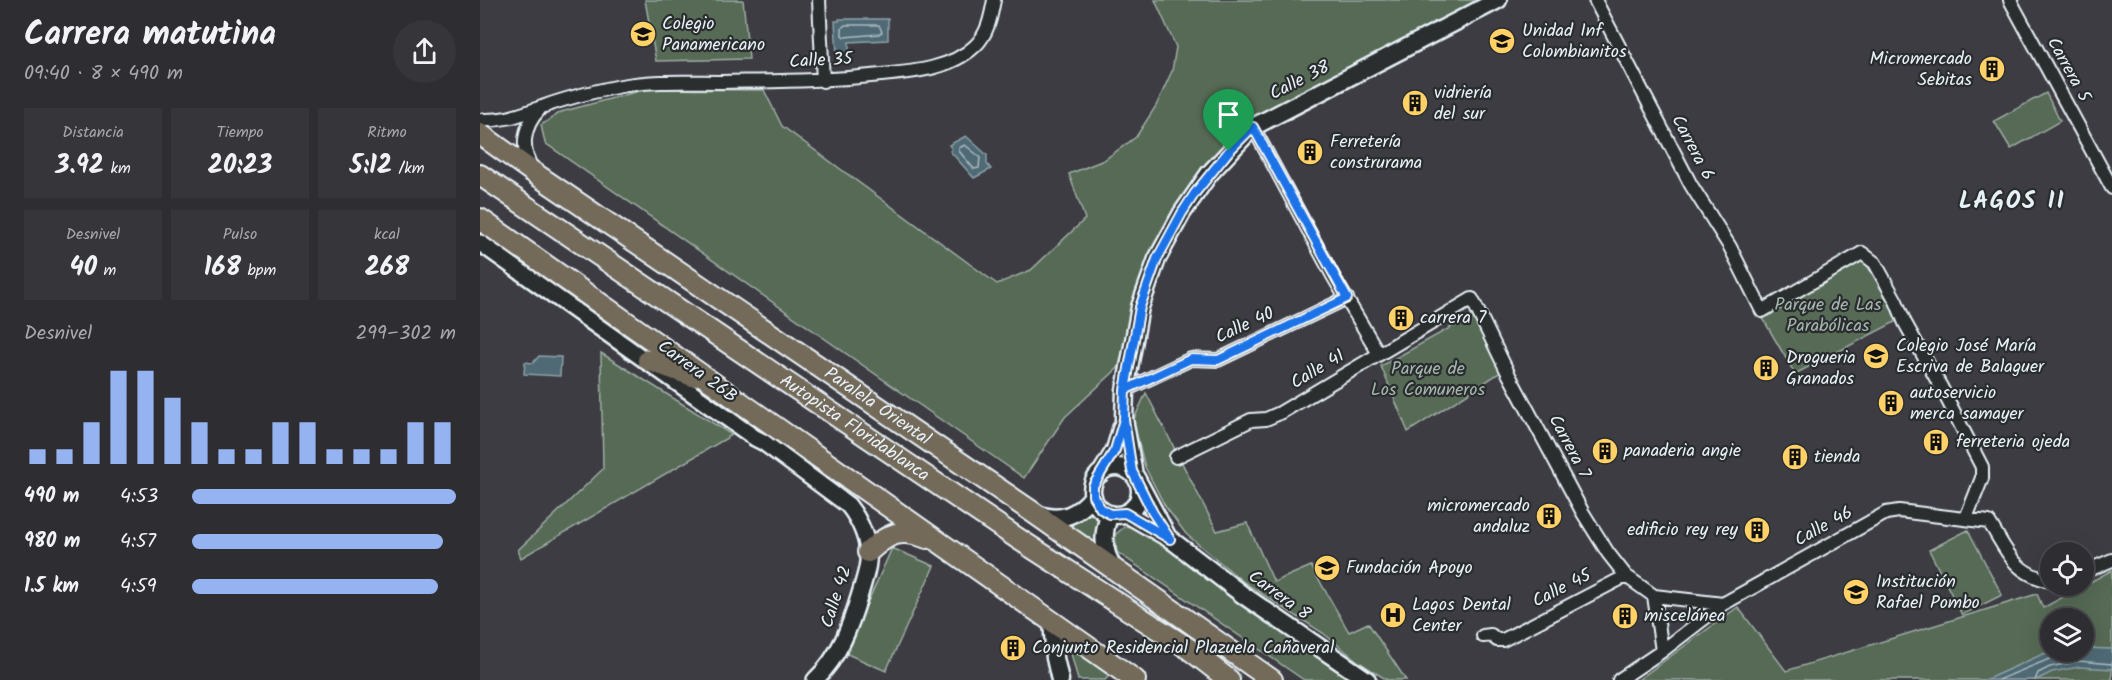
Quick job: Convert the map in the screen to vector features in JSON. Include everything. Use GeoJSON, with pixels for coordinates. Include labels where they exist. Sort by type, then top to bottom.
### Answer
{"type":"FeatureCollection","features":[{"type":"Feature","properties":{"kind":"highway","name":"Paralela Oriental"},"geometry":{"type":"LineString","coordinates":[[480,134],[1034,513],[1272,680]]}},
{"type":"Feature","properties":{"kind":"highway","name":"Autopista Floridablanca"},"geometry":{"type":"LineString","coordinates":[[480,175],[1017,538],[1189,649],[1229,680]]}},
{"type":"Feature","properties":{"kind":"highway"},"geometry":{"type":"LineString","coordinates":[[480,219],[1135,680]]}},
{"type":"Feature","properties":{"kind":"highway"},"geometry":{"type":"LineString","coordinates":[[648,360],[713,382]]}},
{"type":"Feature","properties":{"kind":"highway"},"geometry":{"type":"LineString","coordinates":[[868,552],[885,537],[897,533],[915,534],[943,544]]}},
{"type":"Feature","properties":{"kind":"main road","name":"Calle 38"},"geometry":{"type":"LineString","coordinates":[[1136,479],[1124,419],[1125,390],[1140,307],[1157,259],[1195,193],[1224,156],[1253,127],[1498,0]]}},
{"type":"Feature","properties":{"kind":"main road","name":"Calle 38"},"geometry":{"type":"LineString","coordinates":[[1100,474],[1115,450],[1124,419]]}},
{"type":"Feature","properties":{"kind":"main road"},"geometry":{"type":"LineString","coordinates":[[1117,513],[1101,509],[1093,496],[1093,486],[1100,474],[1114,467],[1125,469],[1136,479],[1140,490],[1136,504],[1117,513],[1105,525],[1105,550],[1117,573]]}},
{"type":"Feature","properties":{"kind":"main road","name":"Carrera 8"},"geometry":{"type":"LineString","coordinates":[[1136,479],[1153,513],[1170,539]]}},
{"type":"Feature","properties":{"kind":"main road"},"geometry":{"type":"LineString","coordinates":[[1034,513],[1047,518],[1074,515],[1093,496]]}},
{"type":"Feature","properties":{"kind":"main road","name":"Carrera 8"},"geometry":{"type":"LineString","coordinates":[[1117,513],[1170,539],[1243,594],[1367,680]]}},
{"type":"Feature","properties":{"kind":"main road"},"geometry":{"type":"LineString","coordinates":[[1052,621],[1055,658],[1060,680]]}},
{"type":"Feature","properties":{"kind":"street"},"geometry":{"type":"LineString","coordinates":[[819,0],[823,81]]}},
{"type":"Feature","properties":{"kind":"street","name":"Calle 35"},"geometry":{"type":"LineString","coordinates":[[480,120],[497,121],[520,116],[542,106],[621,86],[652,83],[823,81],[933,68],[957,58],[976,46],[985,33],[994,0]]}},
{"type":"Feature","properties":{"kind":"street","name":"Carrera 6"},"geometry":{"type":"LineString","coordinates":[[1595,0],[1691,185],[1730,247],[1762,311],[1862,253],[1875,263],[1982,466],[1982,478],[1966,518]]}},
{"type":"Feature","properties":{"kind":"street","name":"Carrera 5"},"geometry":{"type":"LineString","coordinates":[[2010,0],[2112,188]]}},
{"type":"Feature","properties":{"kind":"street"},"geometry":{"type":"LineString","coordinates":[[537,175],[528,162],[524,147],[526,132],[532,118],[542,106]]}},
{"type":"Feature","properties":{"kind":"street"},"geometry":{"type":"LineString","coordinates":[[1253,127],[1379,354]]}},
{"type":"Feature","properties":{"kind":"street","name":"Carrera 26B"},"geometry":{"type":"LineString","coordinates":[[480,243],[841,498],[855,513],[868,552]]}},
{"type":"Feature","properties":{"kind":"street","name":"Calle 40"},"geometry":{"type":"LineString","coordinates":[[1125,390],[1191,359],[1218,360],[1347,298]]}},
{"type":"Feature","properties":{"kind":"street","name":"Calle 41"},"geometry":{"type":"LineString","coordinates":[[1176,457],[1251,420],[1266,419],[1280,413],[1472,299]]}},
{"type":"Feature","properties":{"kind":"street","name":"Carrera 7"},"geometry":{"type":"LineString","coordinates":[[1472,299],[1509,375],[1583,513],[1608,553],[1626,576],[1654,596],[1723,604]]}},
{"type":"Feature","properties":{"kind":"street","name":"Calle 46"},"geometry":{"type":"LineString","coordinates":[[1619,680],[1662,651],[1723,604],[1886,513],[1899,511],[1989,522],[2014,562],[2026,574],[2040,578]]}},
{"type":"Feature","properties":{"kind":"street","name":"Calle 42"},"geometry":{"type":"LineString","coordinates":[[815,680],[836,654],[850,629],[866,573],[868,552]]}},
{"type":"Feature","properties":{"kind":"street"},"geometry":{"type":"LineString","coordinates":[[2094,568],[2112,560]]}},
{"type":"Feature","properties":{"kind":"street","name":"Calle 45"},"geometry":{"type":"LineString","coordinates":[[1483,636],[1491,635],[1497,640],[1503,640],[1626,576]]}},
{"type":"Feature","properties":{"kind":"street"},"geometry":{"type":"LineString","coordinates":[[1654,596],[1662,651]]}},
{"type":"Feature","properties":{"kind":"green space"},"geometry":{"type":"Polygon","coordinates":[[[645,0],[743,0],[749,59],[656,61],[645,0]]]}},
{"type":"Feature","properties":{"kind":"green space"},"geometry":{"type":"Polygon","coordinates":[[[1155,0],[1493,0],[1274,124],[1234,155],[1175,223],[1118,368],[1065,417],[1024,478],[545,143],[541,125],[561,112],[647,89],[764,90],[782,126],[997,284],[1031,270],[1085,219],[1069,174],[1104,160],[1136,137],[1156,106],[1172,71],[1176,47],[1155,0]]]}},
{"type":"Feature","properties":{"kind":"green space"},"geometry":{"type":"Polygon","coordinates":[[[2046,93],[2060,121],[2011,149],[1994,121],[2046,93]]]}},
{"type":"Feature","properties":{"kind":"green space","name":"Parque de Las Parabólicas"},"geometry":{"type":"Polygon","coordinates":[[[1864,260],[1899,320],[1795,374],[1762,317],[1814,280],[1864,260]]]}},
{"type":"Feature","properties":{"kind":"green space","name":"Parque de Los Comuneros"},"geometry":{"type":"Polygon","coordinates":[[[1473,315],[1501,372],[1408,432],[1381,366],[1473,315]]]}},
{"type":"Feature","properties":{"kind":"green space"},"geometry":{"type":"Polygon","coordinates":[[[601,353],[732,435],[521,558],[518,550],[603,469],[601,353]]]}},
{"type":"Feature","properties":{"kind":"green space"},"geometry":{"type":"Polygon","coordinates":[[[1146,393],[1217,531],[1247,523],[1274,582],[1311,566],[1349,632],[1368,623],[1406,680],[1387,680],[1359,662],[1323,633],[1245,583],[1186,534],[1165,506],[1145,467],[1133,421],[1146,393]]]}},
{"type":"Feature","properties":{"kind":"green space"},"geometry":{"type":"Polygon","coordinates":[[[1094,512],[1103,515],[1099,548],[1067,525],[1094,512]]]}},
{"type":"Feature","properties":{"kind":"green space"},"geometry":{"type":"Polygon","coordinates":[[[1134,526],[1145,530],[1249,610],[1358,680],[1304,680],[1117,552],[1115,535],[1124,527],[1134,526]]]}},
{"type":"Feature","properties":{"kind":"green space"},"geometry":{"type":"Polygon","coordinates":[[[1968,530],[2002,595],[1962,615],[1929,550],[1968,530]]]}},
{"type":"Feature","properties":{"kind":"green space"},"geometry":{"type":"Polygon","coordinates":[[[892,548],[934,566],[886,671],[845,653],[892,548]]]}},
{"type":"Feature","properties":{"kind":"green space"},"geometry":{"type":"Polygon","coordinates":[[[2112,570],[2112,680],[1638,680],[1738,607],[1786,671],[2037,594],[2043,608],[2065,596],[2094,596],[2094,580],[2112,570]]]}},
{"type":"Feature","properties":{"kind":"green space"},"geometry":{"type":"Polygon","coordinates":[[[1068,642],[1111,674],[1105,680],[1078,680],[1068,642]]]}},
{"type":"Feature","properties":{"kind":"water"},"geometry":{"type":"Polygon","coordinates":[[[839,19],[888,19],[888,40],[849,42],[849,55],[837,56],[835,21],[839,19]]]}},
{"type":"Feature","properties":{"kind":"water"},"geometry":{"type":"Polygon","coordinates":[[[966,136],[987,155],[987,164],[991,169],[974,178],[950,151],[952,149],[949,145],[966,136]]]}},
{"type":"Feature","properties":{"kind":"water"},"geometry":{"type":"Polygon","coordinates":[[[539,356],[561,357],[560,376],[524,374],[525,362],[533,363],[539,356]]]}},
{"type":"Feature","properties":{"kind":"water"},"geometry":{"type":"Polygon","coordinates":[[[2094,648],[2112,649],[2112,669],[2079,667],[2052,672],[2036,680],[1985,680],[2040,655],[2040,662],[2094,662],[2094,648]]]}},
{"type":"Feature","properties":{"kind":"place","name":"Colegio Panamericano"},"geometry":{"type":"Point","coordinates":[643,34]}},
{"type":"Feature","properties":{"kind":"place","name":"Unidad Inf Colombianitos"},"geometry":{"type":"Point","coordinates":[1502,41]}},
{"type":"Feature","properties":{"kind":"place","name":"Micromercado Sebitas"},"geometry":{"type":"Point","coordinates":[1992,69]}},
{"type":"Feature","properties":{"kind":"place","name":"vidriería del sur"},"geometry":{"type":"Point","coordinates":[1415,103]}},
{"type":"Feature","properties":{"kind":"place","name":"Ferretería construrama"},"geometry":{"type":"Point","coordinates":[1310,152]}},
{"type":"Feature","properties":{"kind":"place","name":"carrera 7"},"geometry":{"type":"Point","coordinates":[1401,318]}},
{"type":"Feature","properties":{"kind":"place","name":"Colegio José María Escriva de Balaguer"},"geometry":{"type":"Point","coordinates":[1876,356]}},
{"type":"Feature","properties":{"kind":"place","name":"Drogueria Granados"},"geometry":{"type":"Point","coordinates":[1766,368]}},
{"type":"Feature","properties":{"kind":"place","name":"autoservicio merca samayer"},"geometry":{"type":"Point","coordinates":[1891,403]}},
{"type":"Feature","properties":{"kind":"place","name":"ferreteria ojeda"},"geometry":{"type":"Point","coordinates":[1936,442]}},
{"type":"Feature","properties":{"kind":"place","name":"panaderia angie"},"geometry":{"type":"Point","coordinates":[1605,451]}},
{"type":"Feature","properties":{"kind":"place","name":"tienda"},"geometry":{"type":"Point","coordinates":[1795,457]}},
{"type":"Feature","properties":{"kind":"place","name":"micromercado andaluz"},"geometry":{"type":"Point","coordinates":[1549,516]}},
{"type":"Feature","properties":{"kind":"place","name":"edificio rey rey"},"geometry":{"type":"Point","coordinates":[1757,530]}},
{"type":"Feature","properties":{"kind":"place","name":"Fundación Apoyo"},"geometry":{"type":"Point","coordinates":[1327,568]}},
{"type":"Feature","properties":{"kind":"place","name":"Institución Rafael Pombo"},"geometry":{"type":"Point","coordinates":[1856,592]}},
{"type":"Feature","properties":{"kind":"place","name":"Lagos Dental Center"},"geometry":{"type":"Point","coordinates":[1393,615]}},
{"type":"Feature","properties":{"kind":"place","name":"miscelánea"},"geometry":{"type":"Point","coordinates":[1625,616]}},
{"type":"Feature","properties":{"kind":"place","name":"Conjunto Residencial Plazuela Cañaveral"},"geometry":{"type":"Point","coordinates":[1013,648]}},
{"type":"Feature","properties":{"kind":"district","name":"LAGOS II"},"geometry":{"type":"Point","coordinates":[2012,201]}},
{"type":"Feature","properties":{"kind":"route"},"geometry":{"type":"LineString","coordinates":[[1229,151],[1195,193],[1157,259],[1140,307],[1125,390],[1124,419],[1115,450],[1094,482],[1092,491],[1097,505],[1105,512],[1125,513],[1170,539],[1153,513],[1132,471],[1124,419],[1125,390],[1191,359],[1218,360],[1347,298],[1253,127],[1229,151]]}}]}
